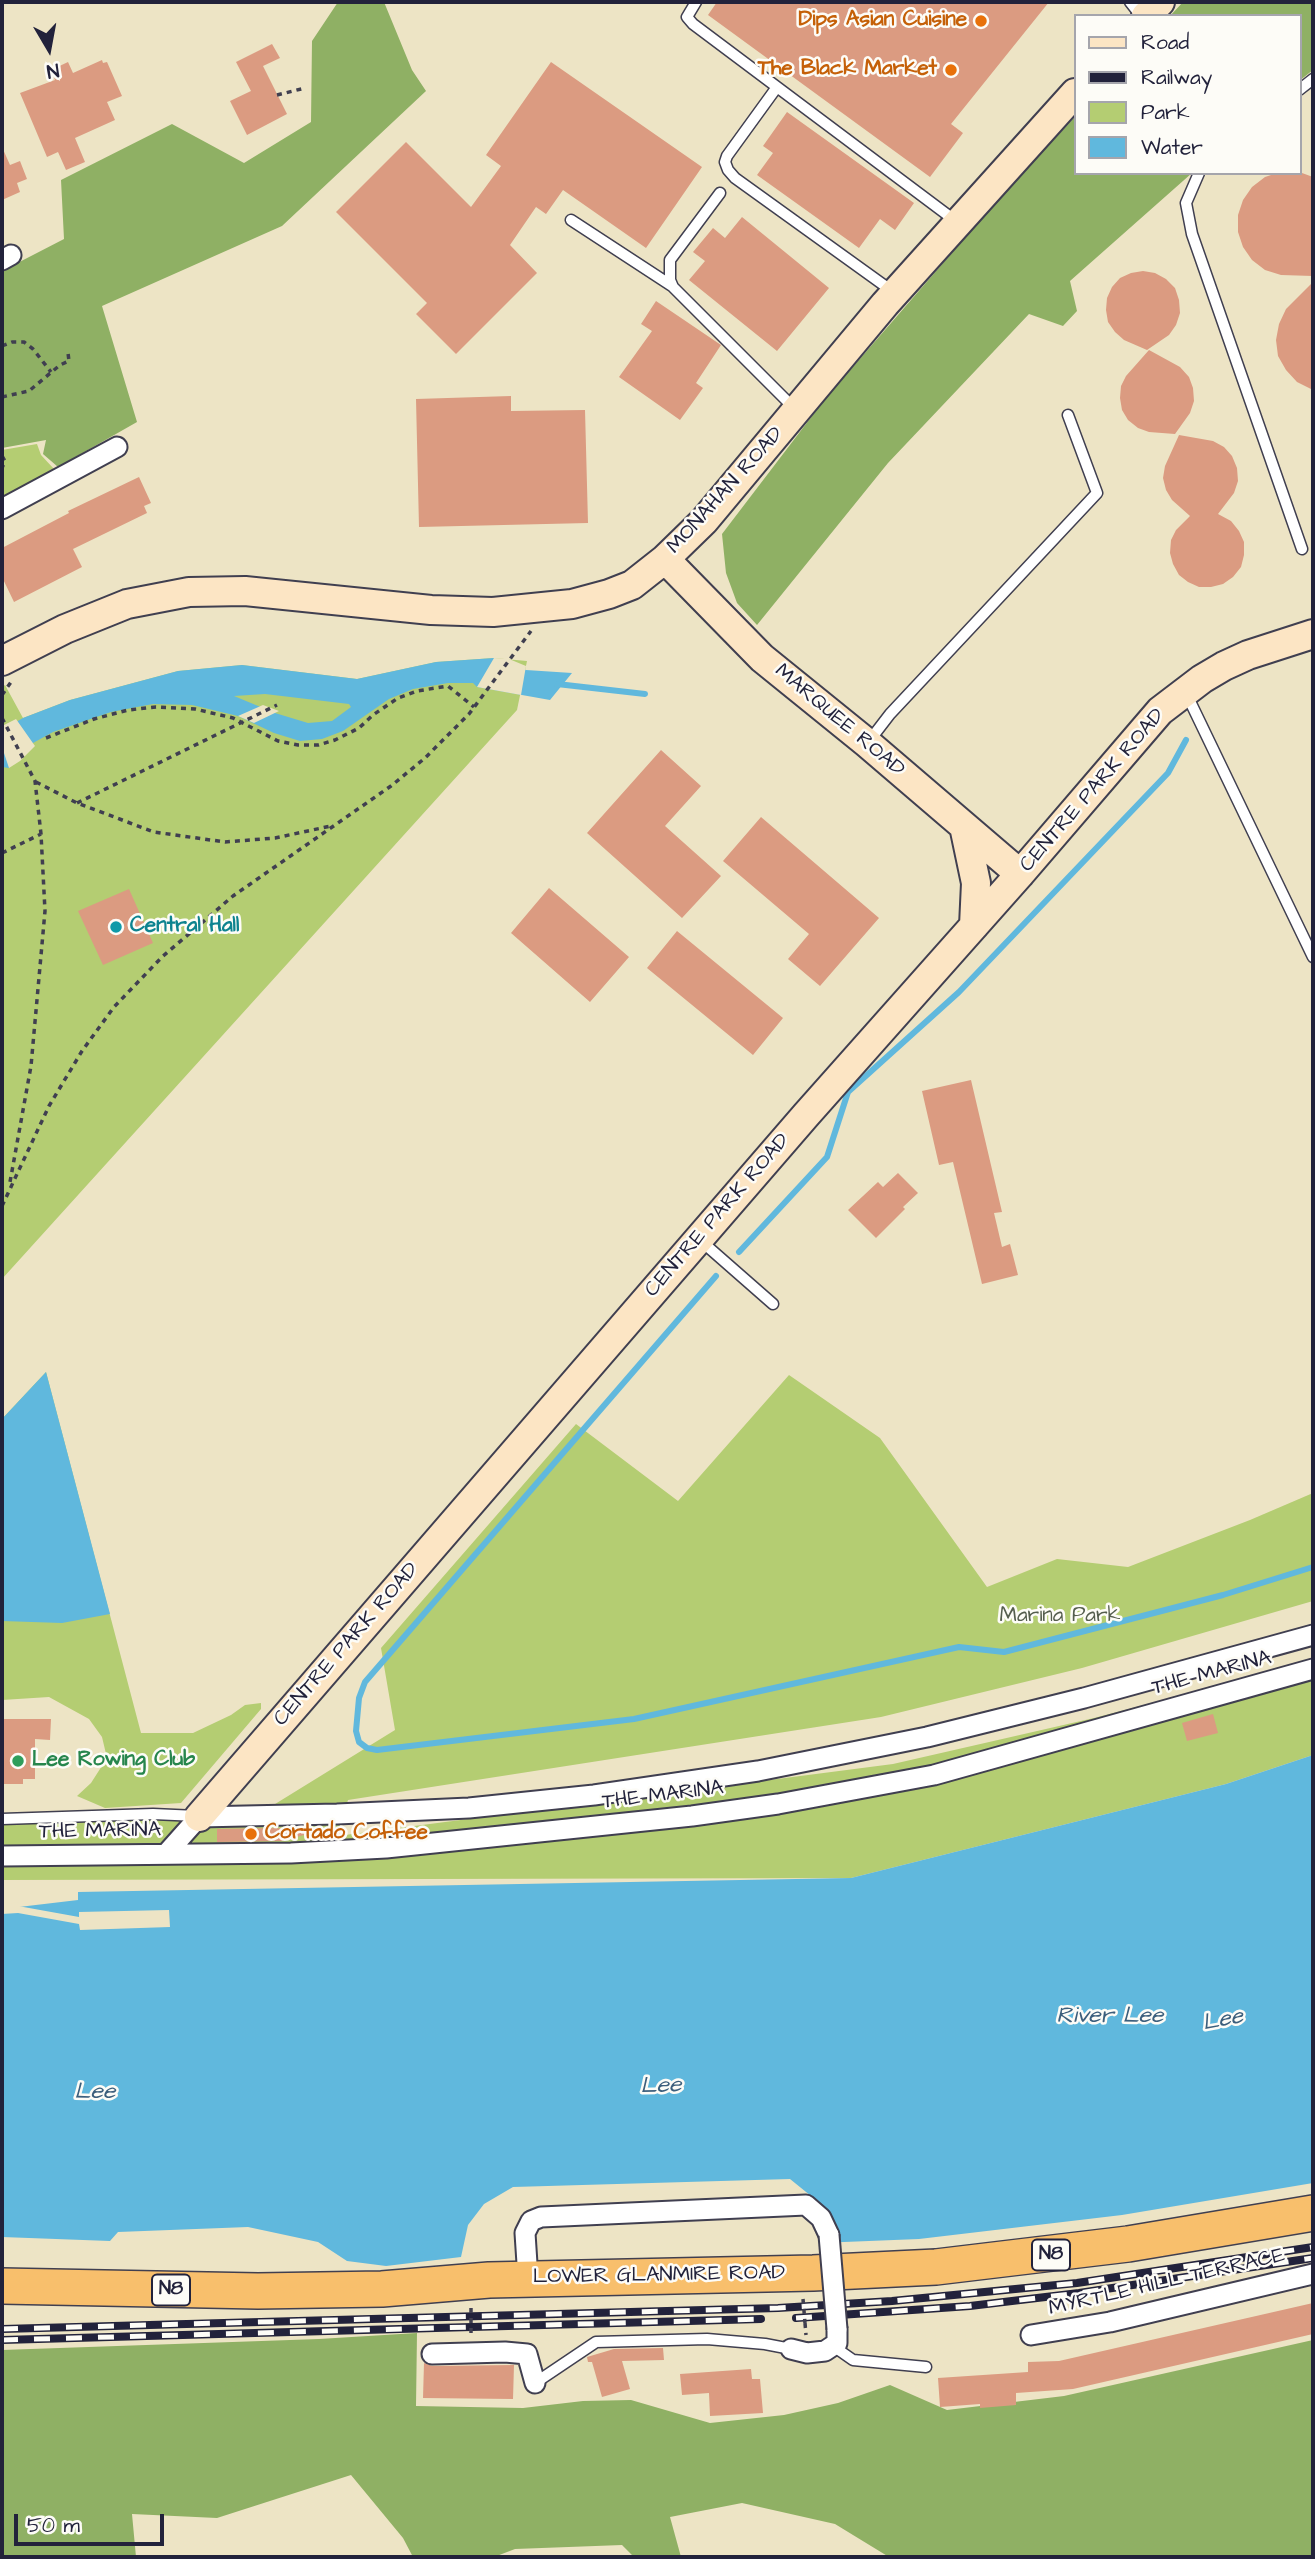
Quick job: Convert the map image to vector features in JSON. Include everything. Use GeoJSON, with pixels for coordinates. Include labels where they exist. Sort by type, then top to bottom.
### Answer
{"type":"FeatureCollection","features":[{"type":"Feature","properties":{"kind":"highway","name":"LOWER GLANMIRE ROAD"},"geometry":{"type":"LineString","coordinates":[[2,2286],[258,2291],[382,2289],[528,2279],[936,2267],[1128,2244],[1313,2213]]}},
{"type":"Feature","properties":{"kind":"street","name":"MONAHAN ROAD"},"geometry":{"type":"LineString","coordinates":[[8,669],[95,616],[127,604],[173,594],[235,590],[431,610],[506,611],[572,604],[632,585],[665,559],[722,501],[895,293],[1074,94]]}},
{"type":"Feature","properties":{"kind":"street"},"geometry":{"type":"LineString","coordinates":[[2,509],[117,447]]}},
{"type":"Feature","properties":{"kind":"street","name":"MARQUEE ROAD"},"geometry":{"type":"LineString","coordinates":[[665,559],[762,658],[867,743],[1020,874]]}},
{"type":"Feature","properties":{"kind":"street","name":"CENTRE PARK ROAD"},"geometry":{"type":"LineString","coordinates":[[166,1854],[1160,711],[1202,679],[1248,655],[1313,634]]}},
{"type":"Feature","properties":{"kind":"street"},"geometry":{"type":"LineString","coordinates":[[964,826],[976,883],[974,926]]}},
{"type":"Feature","properties":{"kind":"street","name":"THE MARINA"},"geometry":{"type":"LineString","coordinates":[[199,1817],[468,1808],[594,1795],[758,1771],[927,1737],[1097,1695],[1313,1635]]}},
{"type":"Feature","properties":{"kind":"street","name":"THE MARINA"},"geometry":{"type":"LineString","coordinates":[[2,1856],[290,1853],[386,1848],[512,1836],[778,1804],[934,1775],[1313,1669]]}},
{"type":"Feature","properties":{"kind":"street"},"geometry":{"type":"LineString","coordinates":[[528,2279],[526,2234],[531,2221],[541,2217],[806,2205],[821,2218],[829,2235],[835,2337],[825,2351],[807,2353],[791,2349]]}},
{"type":"Feature","properties":{"kind":"street","name":"MYRTLE HILL TERRACE"},"geometry":{"type":"LineString","coordinates":[[1031,2336],[1110,2322],[1313,2274]]}},
{"type":"Feature","properties":{"kind":"street"},"geometry":{"type":"LineString","coordinates":[[432,2354],[527,2354],[535,2383]]}},
{"type":"Feature","properties":{"kind":"lane"},"geometry":{"type":"LineString","coordinates":[[696,2],[687,17],[693,24],[958,222]]}},
{"type":"Feature","properties":{"kind":"lane"},"geometry":{"type":"LineString","coordinates":[[777,87],[727,156],[725,162],[728,170],[735,178],[895,293]]}},
{"type":"Feature","properties":{"kind":"lane"},"geometry":{"type":"LineString","coordinates":[[1198,175],[1186,204],[1192,234],[1301,549]]}},
{"type":"Feature","properties":{"kind":"lane"},"geometry":{"type":"LineString","coordinates":[[673,286],[669,271],[670,260],[720,193]]}},
{"type":"Feature","properties":{"kind":"lane"},"geometry":{"type":"LineString","coordinates":[[571,220],[673,286],[796,411]]}},
{"type":"Feature","properties":{"kind":"lane"},"geometry":{"type":"LineString","coordinates":[[867,743],[890,714],[1097,492],[1068,415]]}},
{"type":"Feature","properties":{"kind":"lane"},"geometry":{"type":"LineString","coordinates":[[1185,692],[1313,957]]}},
{"type":"Feature","properties":{"kind":"lane"},"geometry":{"type":"LineString","coordinates":[[699,1239],[774,1304]]}},
{"type":"Feature","properties":{"kind":"lane"},"geometry":{"type":"LineString","coordinates":[[2,1819],[153,1814],[199,1817]]}},
{"type":"Feature","properties":{"kind":"lane"},"geometry":{"type":"LineString","coordinates":[[835,2337],[853,2360],[926,2367]]}},
{"type":"Feature","properties":{"kind":"lane"},"geometry":{"type":"LineString","coordinates":[[535,2383],[596,2342],[707,2339],[791,2349]]}},
{"type":"Feature","properties":{"kind":"path"},"geometry":{"type":"LineString","coordinates":[[277,95],[305,88]]}},
{"type":"Feature","properties":{"kind":"path"},"geometry":{"type":"LineString","coordinates":[[2,346],[12,342],[24,342],[51,372]]}},
{"type":"Feature","properties":{"kind":"path"},"geometry":{"type":"LineString","coordinates":[[2,397],[29,391],[60,365],[69,361],[68,353]]}},
{"type":"Feature","properties":{"kind":"path"},"geometry":{"type":"LineString","coordinates":[[2,456],[5,460],[2,468]]}},
{"type":"Feature","properties":{"kind":"path"},"geometry":{"type":"LineString","coordinates":[[2,1206],[49,1106],[82,1051],[114,1007],[162,957],[233,896],[391,786],[448,737],[509,660]]}},
{"type":"Feature","properties":{"kind":"path"},"geometry":{"type":"LineString","coordinates":[[2,695],[8,669]]}},
{"type":"Feature","properties":{"kind":"path"},"geometry":{"type":"LineString","coordinates":[[46,738],[93,719],[128,710],[156,707],[195,709],[241,722],[278,741],[318,745],[347,734],[398,698],[417,691],[448,686],[474,707]]}},
{"type":"Feature","properties":{"kind":"path"},"geometry":{"type":"LineString","coordinates":[[77,803],[277,705]]}},
{"type":"Feature","properties":{"kind":"path"},"geometry":{"type":"LineString","coordinates":[[2,718],[35,781],[45,911],[31,1066],[9,1188]]}},
{"type":"Feature","properties":{"kind":"path"},"geometry":{"type":"LineString","coordinates":[[35,781],[77,803],[154,832],[225,842],[275,838],[333,826]]}},
{"type":"Feature","properties":{"kind":"path"},"geometry":{"type":"LineString","coordinates":[[2,853],[41,834]]}},
{"type":"Feature","properties":{"kind":"path"},"geometry":{"type":"LineString","coordinates":[[803,2299],[805,2323]]}},
{"type":"Feature","properties":{"kind":"path"},"geometry":{"type":"LineString","coordinates":[[471,2308],[471,2338]]}},
{"type":"Feature","properties":{"kind":"green space"},"geometry":{"type":"Polygon","coordinates":[[[338,2],[384,2],[412,70],[426,91],[282,226],[102,306],[137,422],[58,467],[43,454],[46,440],[2,448],[2,271],[64,239],[61,180],[172,124],[244,163],[311,122],[312,41],[338,2]]]}},
{"type":"Feature","properties":{"kind":"green space"},"geometry":{"type":"Polygon","coordinates":[[[1183,2],[1313,2],[1313,70],[1301,79],[1301,14],[1172,14],[1183,2]]]}},
{"type":"Feature","properties":{"kind":"green space"},"geometry":{"type":"Polygon","coordinates":[[[1074,118],[1074,175],[1190,175],[1070,281],[1077,311],[1063,326],[1029,314],[888,463],[757,625],[737,603],[726,573],[722,534],[825,399],[1004,193],[1074,118]]]}},
{"type":"Feature","properties":{"kind":"green space"},"geometry":{"type":"Polygon","coordinates":[[[37,444],[41,455],[54,469],[2,498],[2,450],[37,444]]]}},
{"type":"Feature","properties":{"kind":"green space"},"geometry":{"type":"Polygon","coordinates":[[[494,658],[527,661],[517,710],[2,1279],[2,687],[5,685],[23,718],[70,700],[178,671],[242,665],[357,679],[436,662],[494,658]]]}},
{"type":"Feature","properties":{"kind":"green space"},"geometry":{"type":"Polygon","coordinates":[[[46,1372],[141,1733],[193,1733],[231,1715],[245,1705],[261,1703],[261,1709],[181,1803],[105,1808],[77,1796],[91,1783],[107,1758],[102,1737],[89,1719],[49,1697],[2,1700],[2,1419],[46,1372]]]}},
{"type":"Feature","properties":{"kind":"green space","name":"Marina Park"},"geometry":{"type":"Polygon","coordinates":[[[789,1375],[880,1438],[987,1587],[1057,1559],[1128,1567],[1313,1493],[1313,1601],[1082,1668],[881,1717],[348,1800],[337,1836],[893,1764],[1094,1718],[1313,1661],[1313,1755],[1226,1784],[851,1878],[2,1880],[2,1822],[267,1809],[395,1730],[381,1648],[576,1424],[678,1501],[789,1375]]]}},
{"type":"Feature","properties":{"kind":"green space"},"geometry":{"type":"Polygon","coordinates":[[[417,2333],[416,2406],[523,2408],[583,2401],[631,2400],[710,2423],[784,2415],[838,2403],[890,2385],[947,2410],[1064,2396],[1313,2340],[1313,2557],[889,2557],[835,2524],[742,2503],[670,2517],[681,2557],[634,2557],[622,2545],[515,2549],[494,2557],[413,2557],[403,2538],[351,2475],[217,2518],[132,2514],[136,2557],[2,2557],[2,2350],[417,2333]]]}},
{"type":"Feature","properties":{"kind":"water"},"geometry":{"type":"Polygon","coordinates":[[[494,658],[526,670],[572,673],[550,700],[477,687],[473,683],[448,683],[413,689],[389,699],[343,731],[322,739],[300,741],[274,733],[238,716],[192,705],[153,704],[111,712],[53,732],[33,743],[9,768],[2,767],[2,730],[23,718],[70,700],[178,671],[242,665],[357,679],[436,662],[494,658]],[[265,694],[234,696],[308,723],[332,721],[351,707],[349,704],[265,694]]]}},
{"type":"Feature","properties":{"kind":"water"},"geometry":{"type":"Polygon","coordinates":[[[46,1372],[110,1614],[62,1623],[2,1621],[2,1419],[46,1372]]]}},
{"type":"Feature","properties":{"kind":"water","name":"River Lee"},"geometry":{"type":"Polygon","coordinates":[[[1313,1755],[1313,2183],[1122,2215],[919,2239],[819,2243],[811,2196],[790,2179],[513,2187],[484,2204],[468,2225],[461,2257],[386,2266],[347,2261],[318,2242],[248,2227],[118,2232],[110,2241],[2,2237],[2,1909],[78,1900],[78,1892],[851,1878],[1226,1784],[1313,1755]]]}},
{"type":"Feature","properties":{"kind":"pier"},"geometry":{"type":"Polygon","coordinates":[[[494,658],[509,659],[526,666],[521,695],[477,687],[494,658]]]}},
{"type":"Feature","properties":{"kind":"pier"},"geometry":{"type":"Polygon","coordinates":[[[263,705],[279,711],[254,723],[238,716],[263,705]]]}},
{"type":"Feature","properties":{"kind":"pier"},"geometry":{"type":"Polygon","coordinates":[[[16,719],[35,746],[9,768],[2,747],[2,726],[16,719]]]}},
{"type":"Feature","properties":{"kind":"pier"},"geometry":{"type":"Polygon","coordinates":[[[19,1902],[18,1906],[79,1917],[79,1912],[169,1910],[170,1927],[80,1930],[79,1924],[18,1913],[2,1914],[2,1905],[19,1902]]]}},
{"type":"Feature","properties":{"kind":"building"},"geometry":{"type":"Polygon","coordinates":[[[717,2],[1049,2],[951,124],[963,133],[930,177],[708,15],[717,2]]]}},
{"type":"Feature","properties":{"kind":"building"},"geometry":{"type":"Polygon","coordinates":[[[272,44],[280,58],[263,66],[287,114],[247,135],[230,101],[251,91],[236,62],[272,44]]]}},
{"type":"Feature","properties":{"kind":"building"},"geometry":{"type":"Polygon","coordinates":[[[102,60],[103,63],[107,62],[122,96],[107,102],[115,120],[75,138],[85,162],[66,170],[58,152],[47,157],[20,93],[55,80],[51,70],[68,62],[73,73],[102,60]]]}},
{"type":"Feature","properties":{"kind":"building"},"geometry":{"type":"Polygon","coordinates":[[[551,62],[702,167],[646,248],[563,190],[546,214],[536,207],[510,245],[537,273],[456,354],[416,314],[427,303],[336,212],[406,142],[471,207],[501,166],[486,155],[551,62]]]}},
{"type":"Feature","properties":{"kind":"building"},"geometry":{"type":"Polygon","coordinates":[[[787,112],[914,203],[895,230],[880,219],[859,248],[757,175],[773,153],[763,146],[787,112]]]}},
{"type":"Feature","properties":{"kind":"building"},"geometry":{"type":"Polygon","coordinates":[[[2,147],[10,165],[20,161],[27,179],[17,183],[20,192],[2,200],[2,147]]]}},
{"type":"Feature","properties":{"kind":"building"},"geometry":{"type":"Polygon","coordinates":[[[1302,173],[1313,177],[1313,276],[1281,275],[1265,270],[1252,260],[1243,247],[1238,232],[1238,215],[1243,200],[1252,187],[1265,177],[1302,173]]]}},
{"type":"Feature","properties":{"kind":"building"},"geometry":{"type":"Polygon","coordinates":[[[742,217],[829,288],[777,351],[689,280],[705,261],[693,252],[713,228],[725,238],[742,217]]]}},
{"type":"Feature","properties":{"kind":"building"},"geometry":{"type":"Polygon","coordinates":[[[1143,271],[1155,273],[1175,288],[1180,313],[1169,335],[1147,350],[1124,340],[1115,332],[1108,322],[1106,310],[1107,298],[1120,278],[1143,271]]]}},
{"type":"Feature","properties":{"kind":"building"},"geometry":{"type":"Polygon","coordinates":[[[1313,282],[1313,390],[1297,382],[1286,370],[1278,356],[1276,340],[1286,309],[1313,282]]]}},
{"type":"Feature","properties":{"kind":"building"},"geometry":{"type":"Polygon","coordinates":[[[656,301],[721,345],[696,383],[703,388],[680,420],[619,377],[652,331],[641,324],[656,301]]]}},
{"type":"Feature","properties":{"kind":"building"},"geometry":{"type":"Polygon","coordinates":[[[1149,350],[1180,367],[1189,377],[1193,388],[1194,401],[1190,413],[1175,434],[1149,432],[1138,428],[1128,420],[1122,410],[1121,386],[1126,376],[1149,350]]]}},
{"type":"Feature","properties":{"kind":"building"},"geometry":{"type":"Polygon","coordinates":[[[511,396],[511,411],[585,410],[588,523],[419,527],[416,399],[511,396]]]}},
{"type":"Feature","properties":{"kind":"building"},"geometry":{"type":"Polygon","coordinates":[[[1179,435],[1213,441],[1224,447],[1237,468],[1238,481],[1234,493],[1218,514],[1231,521],[1239,531],[1244,542],[1244,555],[1241,567],[1223,584],[1199,587],[1179,575],[1173,564],[1171,540],[1176,530],[1190,516],[1172,500],[1163,478],[1165,466],[1179,435]]]}},
{"type":"Feature","properties":{"kind":"building"},"geometry":{"type":"Polygon","coordinates":[[[139,477],[151,503],[144,506],[147,513],[73,549],[82,567],[14,602],[2,577],[2,548],[69,513],[68,511],[139,477]]]}},
{"type":"Feature","properties":{"kind":"building"},"geometry":{"type":"Polygon","coordinates":[[[661,750],[701,786],[665,826],[721,876],[682,918],[587,833],[661,750]]]}},
{"type":"Feature","properties":{"kind":"building"},"geometry":{"type":"Polygon","coordinates":[[[761,817],[879,918],[820,986],[788,959],[809,934],[723,861],[761,817]]]}},
{"type":"Feature","properties":{"kind":"building"},"geometry":{"type":"Polygon","coordinates":[[[549,888],[629,957],[590,1002],[511,933],[549,888]]]}},
{"type":"Feature","properties":{"kind":"building","name":"Central Hall"},"geometry":{"type":"Polygon","coordinates":[[[129,889],[153,943],[103,965],[78,911],[129,889]]]}},
{"type":"Feature","properties":{"kind":"building"},"geometry":{"type":"Polygon","coordinates":[[[677,931],[783,1018],[753,1055],[647,968],[677,931]]]}},
{"type":"Feature","properties":{"kind":"building"},"geometry":{"type":"Polygon","coordinates":[[[971,1080],[1002,1212],[994,1213],[1002,1247],[1010,1244],[1018,1275],[982,1284],[953,1162],[939,1165],[922,1091],[971,1080]]]}},
{"type":"Feature","properties":{"kind":"building"},"geometry":{"type":"Polygon","coordinates":[[[898,1173],[918,1193],[876,1238],[848,1210],[878,1182],[883,1187],[898,1173]]]}},
{"type":"Feature","properties":{"kind":"building"},"geometry":{"type":"Polygon","coordinates":[[[1213,1714],[1218,1733],[1187,1741],[1182,1723],[1213,1714]]]}},
{"type":"Feature","properties":{"kind":"building"},"geometry":{"type":"Polygon","coordinates":[[[2,1719],[51,1719],[50,1740],[35,1739],[35,1779],[23,1779],[23,1784],[2,1784],[2,1719]]]}},
{"type":"Feature","properties":{"kind":"building","name":"Cortado Coffee"},"geometry":{"type":"Polygon","coordinates":[[[217,1829],[311,1829],[311,1833],[282,1841],[217,1842],[217,1829]]]}},
{"type":"Feature","properties":{"kind":"building"},"geometry":{"type":"Polygon","coordinates":[[[1313,2303],[1313,2334],[1073,2389],[1016,2393],[1016,2405],[940,2407],[938,2378],[1028,2372],[1028,2362],[1059,2361],[1313,2303]]]}},
{"type":"Feature","properties":{"kind":"building"},"geometry":{"type":"Polygon","coordinates":[[[663,2348],[664,2360],[622,2361],[630,2389],[602,2397],[592,2362],[588,2362],[587,2357],[614,2349],[663,2348]]]}},
{"type":"Feature","properties":{"kind":"building"},"geometry":{"type":"Polygon","coordinates":[[[424,2363],[432,2366],[514,2365],[513,2399],[423,2398],[424,2363]]]}},
{"type":"Feature","properties":{"kind":"building"},"geometry":{"type":"Polygon","coordinates":[[[751,2369],[752,2379],[760,2379],[763,2413],[710,2416],[709,2393],[682,2395],[680,2374],[751,2369]]]}},
{"type":"Feature","properties":{"kind":"waterway"},"geometry":{"type":"LineString","coordinates":[[557,684],[645,694]]}},
{"type":"Feature","properties":{"kind":"waterway"},"geometry":{"type":"LineString","coordinates":[[739,1252],[827,1157],[848,1092],[959,992],[1168,773],[1186,740]]}},
{"type":"Feature","properties":{"kind":"waterway"},"geometry":{"type":"LineString","coordinates":[[716,1276],[365,1682],[359,1698],[356,1731],[359,1742],[367,1748],[377,1750],[634,1719],[959,1647],[1004,1652],[1223,1595],[1313,1567]]}},
{"type":"Feature","properties":{"kind":"railway"},"geometry":{"type":"LineString","coordinates":[[2,2329],[778,2308],[892,2301],[1077,2283],[1313,2247]]}},
{"type":"Feature","properties":{"kind":"railway"},"geometry":{"type":"LineString","coordinates":[[796,2318],[970,2306],[1079,2293],[1313,2258]]}},
{"type":"Feature","properties":{"kind":"railway"},"geometry":{"type":"LineString","coordinates":[[2,2340],[761,2319]]}},
{"type":"Feature","properties":{"kind":"place","name":"Dips Asian Cuisine"},"geometry":{"type":"Point","coordinates":[981,21]}},
{"type":"Feature","properties":{"kind":"place","name":"The Black Market"},"geometry":{"type":"Point","coordinates":[951,70]}},
{"type":"Feature","properties":{"kind":"place","name":"Central Hall"},"geometry":{"type":"Point","coordinates":[116,927]}},
{"type":"Feature","properties":{"kind":"place","name":"Lee Rowing Club"},"geometry":{"type":"Point","coordinates":[18,1761]}},
{"type":"Feature","properties":{"kind":"place","name":"Cortado Coffee"},"geometry":{"type":"Point","coordinates":[251,1834]}},
{"type":"Feature","properties":{"kind":"water label","name":"Lee"},"geometry":{"type":"Point","coordinates":[1223,2021]}},
{"type":"Feature","properties":{"kind":"water label","name":"Lee"},"geometry":{"type":"Point","coordinates":[661,2087]}},
{"type":"Feature","properties":{"kind":"water label","name":"Lee"},"geometry":{"type":"Point","coordinates":[95,2093]}}]}
